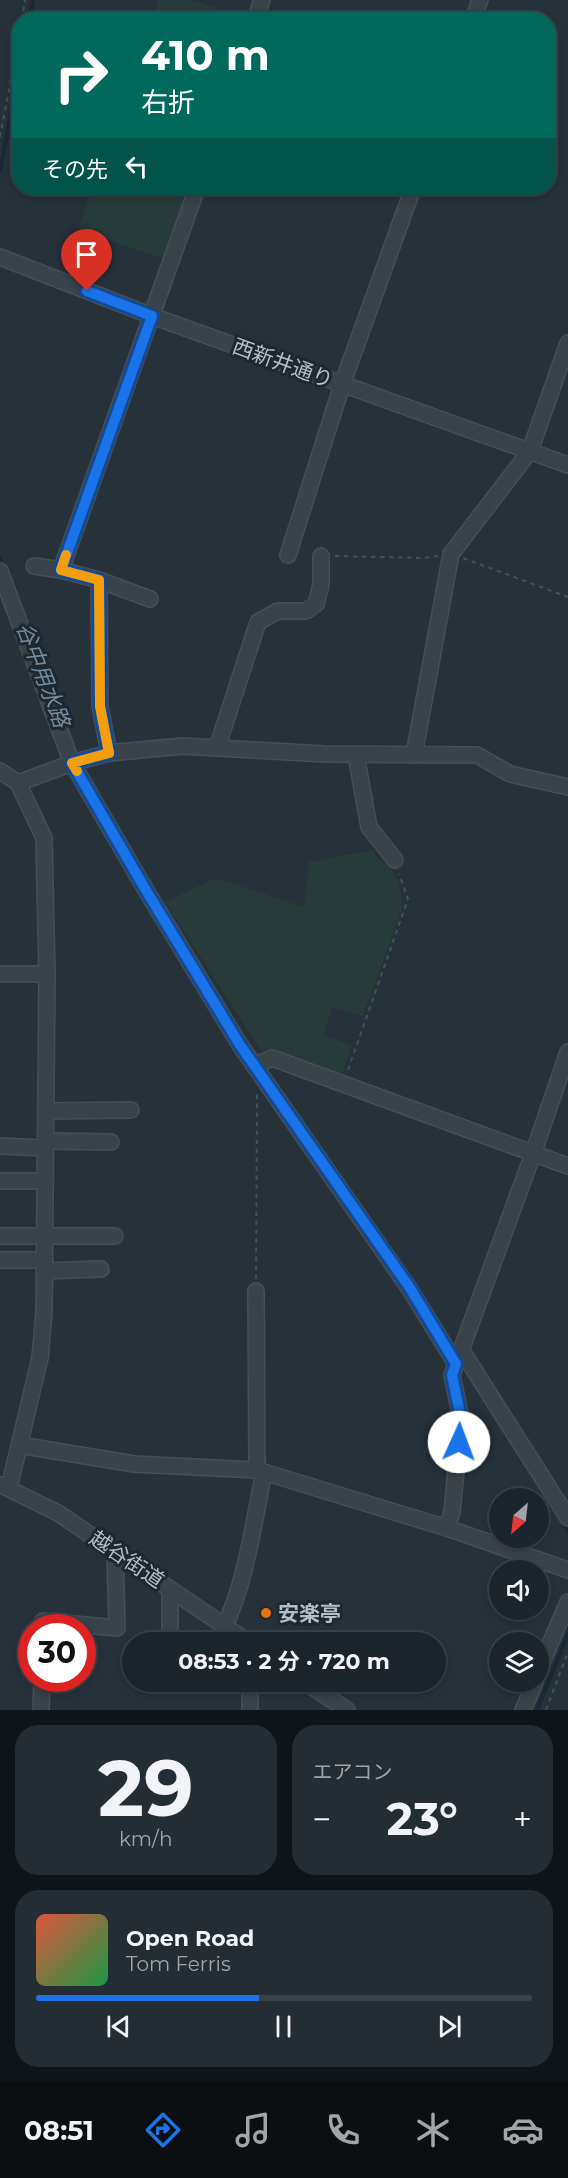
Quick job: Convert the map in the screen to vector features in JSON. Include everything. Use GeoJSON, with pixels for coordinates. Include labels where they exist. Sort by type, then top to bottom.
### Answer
{"type":"FeatureCollection","features":[{"type":"Feature","properties":{"kind":"street"},"geometry":{"type":"LineString","coordinates":[[61,570],[195,195]]}},
{"type":"Feature","properties":{"kind":"street"},"geometry":{"type":"LineString","coordinates":[[288,555],[342,385],[410,195]]}},
{"type":"Feature","properties":{"kind":"street","name":"西新井通り"},"geometry":{"type":"LineString","coordinates":[[0,257],[152,316],[568,465]]}},
{"type":"Feature","properties":{"kind":"street"},"geometry":{"type":"LineString","coordinates":[[414,755],[451,554],[530,451],[568,343]]}},
{"type":"Feature","properties":{"kind":"street"},"geometry":{"type":"LineString","coordinates":[[217,748],[258,622],[278,611],[306,611],[316,604],[321,585],[321,556]]}},
{"type":"Feature","properties":{"kind":"street"},"geometry":{"type":"LineString","coordinates":[[34,566],[99,580],[150,599]]}},
{"type":"Feature","properties":{"kind":"street"},"geometry":{"type":"LineString","coordinates":[[0,571],[72,763],[147,892],[254,1066],[568,1518]]}},
{"type":"Feature","properties":{"kind":"street"},"geometry":{"type":"LineString","coordinates":[[99,580],[100,706],[109,753]]}},
{"type":"Feature","properties":{"kind":"street"},"geometry":{"type":"LineString","coordinates":[[18,783],[72,763],[109,753],[183,746],[356,754],[477,755],[510,774],[568,787]]}},
{"type":"Feature","properties":{"kind":"street"},"geometry":{"type":"LineString","coordinates":[[356,754],[369,827],[395,860]]}},
{"type":"Feature","properties":{"kind":"street"},"geometry":{"type":"LineString","coordinates":[[0,771],[18,783],[44,838],[46,974],[44,1312],[40,1358],[19,1445],[4,1486]]}},
{"type":"Feature","properties":{"kind":"street"},"geometry":{"type":"LineString","coordinates":[[0,974],[46,974]]}},
{"type":"Feature","properties":{"kind":"street"},"geometry":{"type":"LineString","coordinates":[[447,1528],[452,1512],[461,1418],[452,1375],[568,1052]]}},
{"type":"Feature","properties":{"kind":"street"},"geometry":{"type":"LineString","coordinates":[[254,1066],[272,1058],[568,1166]]}},
{"type":"Feature","properties":{"kind":"street"},"geometry":{"type":"LineString","coordinates":[[46,1111],[131,1110]]}},
{"type":"Feature","properties":{"kind":"street"},"geometry":{"type":"LineString","coordinates":[[0,1146],[111,1142]]}},
{"type":"Feature","properties":{"kind":"street"},"geometry":{"type":"LineString","coordinates":[[0,1181],[45,1181]]}},
{"type":"Feature","properties":{"kind":"street"},"geometry":{"type":"LineString","coordinates":[[0,1236],[115,1236]]}},
{"type":"Feature","properties":{"kind":"street"},"geometry":{"type":"LineString","coordinates":[[0,1260],[101,1269]]}},
{"type":"Feature","properties":{"kind":"street"},"geometry":{"type":"LineString","coordinates":[[224,1627],[231,1612],[242,1573],[260,1471],[255,1291]]}},
{"type":"Feature","properties":{"kind":"street"},"geometry":{"type":"LineString","coordinates":[[19,1445],[134,1464],[260,1471],[447,1528],[568,1570]]}},
{"type":"Feature","properties":{"kind":"street","name":"越谷街道"},"geometry":{"type":"LineString","coordinates":[[4,1486],[58,1513],[232,1632]]}},
{"type":"Feature","properties":{"kind":"street"},"geometry":{"type":"LineString","coordinates":[[96,1626],[117,1628],[115,1551]]}},
{"type":"Feature","properties":{"kind":"street"},"geometry":{"type":"LineString","coordinates":[[170,1589],[170,1632]]}},
{"type":"Feature","properties":{"kind":"street"},"geometry":{"type":"LineString","coordinates":[[549,1646],[568,1602]]}},
{"type":"Feature","properties":{"kind":"street"},"geometry":{"type":"LineString","coordinates":[[42,1692],[42,1710]]}},
{"type":"Feature","properties":{"kind":"street"},"geometry":{"type":"LineString","coordinates":[[250,1692],[250,1710]]}},
{"type":"Feature","properties":{"kind":"street"},"geometry":{"type":"LineString","coordinates":[[320,1692],[347,1710]]}},
{"type":"Feature","properties":{"kind":"street"},"geometry":{"type":"LineString","coordinates":[[523,1710],[531,1692]]}},
{"type":"Feature","properties":{"kind":"path"},"geometry":{"type":"LineString","coordinates":[[0,137],[12,74]]}},
{"type":"Feature","properties":{"kind":"path"},"geometry":{"type":"LineString","coordinates":[[321,556],[424,558],[451,554],[568,597]]}},
{"type":"Feature","properties":{"kind":"path"},"geometry":{"type":"LineString","coordinates":[[344,1084],[408,899],[395,860]]}},
{"type":"Feature","properties":{"kind":"path"},"geometry":{"type":"LineString","coordinates":[[255,1291],[257,1094]]}},
{"type":"Feature","properties":{"kind":"path"},"geometry":{"type":"LineString","coordinates":[[546,1710],[568,1652]]}},
{"type":"Feature","properties":{"kind":"shaded area"},"geometry":{"type":"Polygon","coordinates":[[[159,0],[192,0],[229,12],[155,12],[159,0]]]}},
{"type":"Feature","properties":{"kind":"shaded area"},"geometry":{"type":"Polygon","coordinates":[[[90,195],[185,195],[163,259],[78,229],[90,195]]]}},
{"type":"Feature","properties":{"kind":"shaded area"},"geometry":{"type":"Polygon","coordinates":[[[373,850],[378,858],[392,870],[397,880],[401,896],[401,912],[363,1016],[332,1007],[323,1035],[352,1045],[341,1076],[260,1049],[165,902],[216,878],[304,907],[309,862],[373,850]]]}},
{"type":"Feature","properties":{"kind":"waterway"},"geometry":{"type":"LineString","coordinates":[[31,12],[33,0]]}},
{"type":"Feature","properties":{"kind":"waterway"},"geometry":{"type":"LineString","coordinates":[[0,171],[12,109]]}},
{"type":"Feature","properties":{"kind":"waterway","name":"谷中用水路"},"geometry":{"type":"LineString","coordinates":[[0,559],[4,568]]}},
{"type":"Feature","properties":{"kind":"waterway","name":"谷中用水路"},"geometry":{"type":"LineString","coordinates":[[562,1521],[568,1531]]}},
{"type":"Feature","properties":{"kind":"waterway"},"geometry":{"type":"LineString","coordinates":[[537,1710],[568,1634]]}},
{"type":"Feature","properties":{"kind":"slow traffic"},"geometry":{"type":"LineString","coordinates":[[66,555],[61,570],[99,580],[100,706],[109,753],[72,763],[77,771]]}},
{"type":"Feature","properties":{"kind":"place","name":"安楽亭"},"geometry":{"type":"Point","coordinates":[266,1613]}},
{"type":"Feature","properties":{"kind":"route"},"geometry":{"type":"LineString","coordinates":[[87,291],[152,316],[61,570],[99,580],[100,706],[109,753],[72,763],[240,1045],[410,1288],[456,1364],[452,1375],[461,1418],[459,1442]]}}]}
